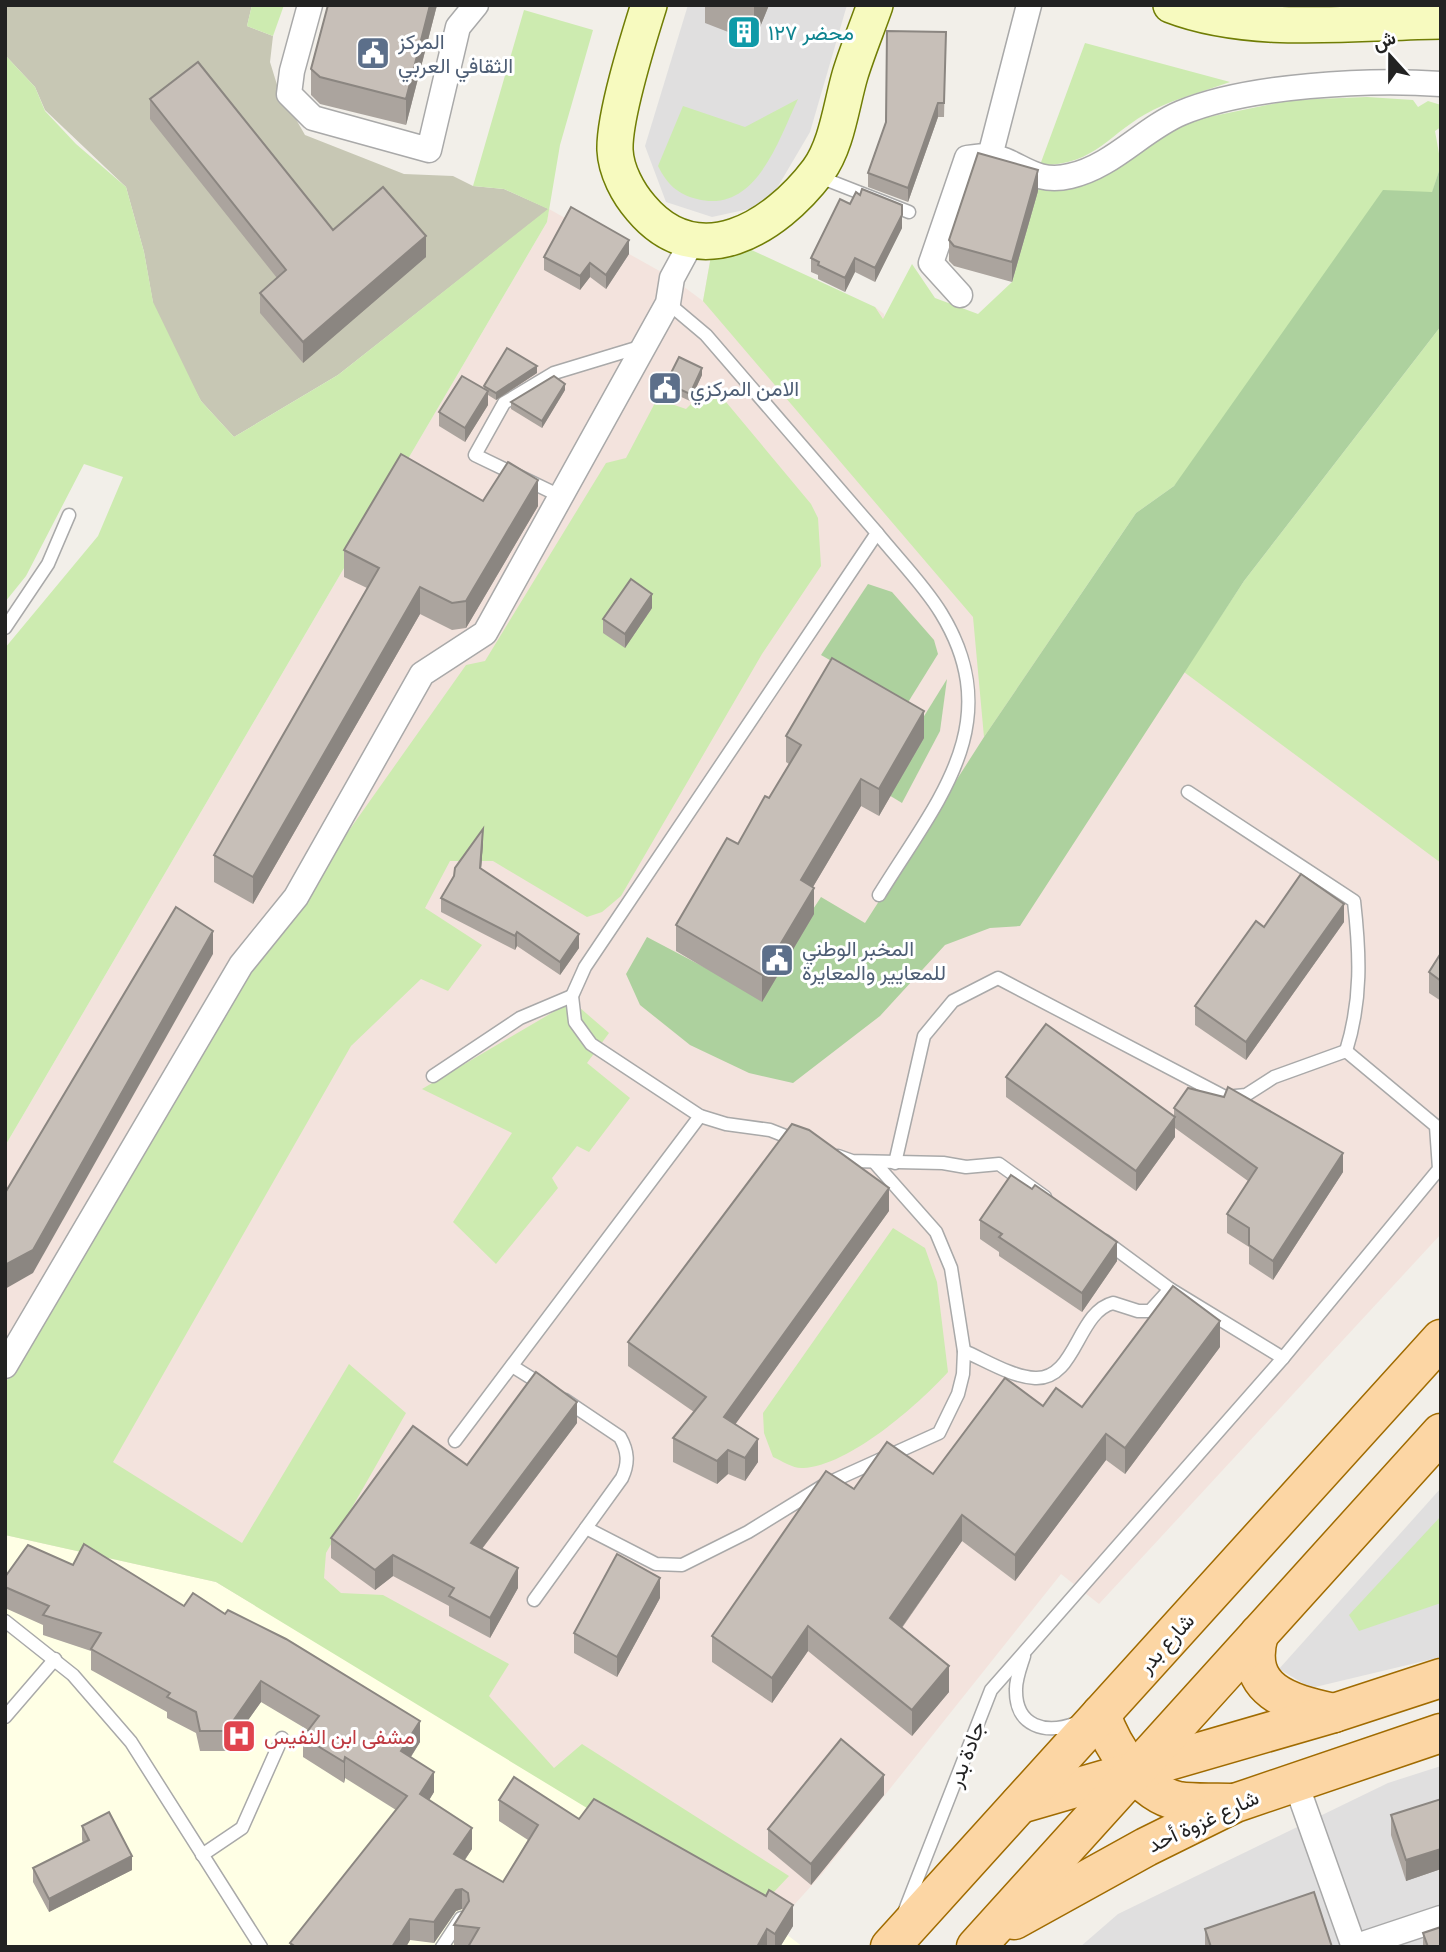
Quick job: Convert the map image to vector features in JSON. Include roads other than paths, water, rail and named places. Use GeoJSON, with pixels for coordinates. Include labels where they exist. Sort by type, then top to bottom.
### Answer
{"type":"FeatureCollection","features":[{"type":"Feature","properties":{"kind":"main road"},"geometry":{"type":"LineString","coordinates":[[649,5],[632,67],[615,150],[621,174],[637,203],[663,228],[691,243],[713,242],[765,222],[814,175],[831,144],[851,72],[876,5]]}},
{"type":"Feature","properties":{"kind":"main road"},"geometry":{"type":"LineString","coordinates":[[1171,5],[1197,14],[1277,23],[1441,21]]}},
{"type":"Feature","properties":{"kind":"main road","name":"شارع بدر"},"geometry":{"type":"LineString","coordinates":[[891,1945],[1441,1339]]}},
{"type":"Feature","properties":{"kind":"main road"},"geometry":{"type":"LineString","coordinates":[[976,1947],[1441,1433]]}},
{"type":"Feature","properties":{"kind":"main road"},"geometry":{"type":"LineString","coordinates":[[1259,1634],[1254,1653],[1259,1674],[1269,1689],[1285,1699],[1334,1713]]}},
{"type":"Feature","properties":{"kind":"main road"},"geometry":{"type":"LineString","coordinates":[[1020,1804],[1334,1713],[1441,1678]]}},
{"type":"Feature","properties":{"kind":"main road"},"geometry":{"type":"LineString","coordinates":[[1101,1714],[1114,1745],[1134,1772],[1176,1800],[1235,1803]]}},
{"type":"Feature","properties":{"kind":"main road","name":"شارع غزوة أحد"},"geometry":{"type":"LineString","coordinates":[[983,1947],[1017,1918],[1235,1803],[1441,1733]]}},
{"type":"Feature","properties":{"kind":"street"},"geometry":{"type":"LineString","coordinates":[[310,5],[292,71],[289,94],[313,118],[429,150],[458,27],[476,5]]}},
{"type":"Feature","properties":{"kind":"street"},"geometry":{"type":"LineString","coordinates":[[990,156],[1029,5]]}},
{"type":"Feature","properties":{"kind":"street"},"geometry":{"type":"LineString","coordinates":[[960,295],[930,263],[967,158],[990,156],[1039,177],[1069,176],[1093,167],[1181,113],[1231,99],[1317,86],[1399,81],[1441,84]]}},
{"type":"Feature","properties":{"kind":"street"},"geometry":{"type":"LineString","coordinates":[[5,1366],[241,965],[296,897],[422,674],[485,633],[668,303],[672,278],[691,243]]}},
{"type":"Feature","properties":{"kind":"street"},"geometry":{"type":"LineString","coordinates":[[1294,1781],[1354,1947],[1441,1918]]}},
{"type":"Feature","properties":{"kind":"lane"},"geometry":{"type":"LineString","coordinates":[[814,175],[909,212]]}},
{"type":"Feature","properties":{"kind":"lane"},"geometry":{"type":"LineString","coordinates":[[668,303],[706,335],[877,533],[941,613],[965,667],[969,726],[956,769],[879,895]]}},
{"type":"Feature","properties":{"kind":"lane"},"geometry":{"type":"LineString","coordinates":[[560,496],[475,455],[504,403],[554,373],[644,346]]}},
{"type":"Feature","properties":{"kind":"lane"},"geometry":{"type":"LineString","coordinates":[[5,628],[48,564],[69,515]]}},
{"type":"Feature","properties":{"kind":"lane"},"geometry":{"type":"LineString","coordinates":[[877,533],[585,967],[572,996],[575,1022],[591,1044],[700,1116],[726,1124],[771,1130],[852,1161],[943,1163],[966,1167],[999,1164],[1053,1203]]}},
{"type":"Feature","properties":{"kind":"lane"},"geometry":{"type":"LineString","coordinates":[[895,1163],[924,1036],[953,1001],[998,978],[1225,1097],[1246,1095],[1274,1077],[1346,1051],[1357,1015],[1359,941],[1354,901],[1188,792]]}},
{"type":"Feature","properties":{"kind":"lane"},"geometry":{"type":"LineString","coordinates":[[433,1076],[520,1018],[572,996]]}},
{"type":"Feature","properties":{"kind":"lane","name":"جادة بدر"},"geometry":{"type":"LineString","coordinates":[[891,1945],[991,1690],[1082,1590],[1283,1358],[1439,1169],[1436,1126],[1346,1051]]}},
{"type":"Feature","properties":{"kind":"lane"},"geometry":{"type":"LineString","coordinates":[[455,1441],[700,1116]]}},
{"type":"Feature","properties":{"kind":"lane"},"geometry":{"type":"LineString","coordinates":[[586,1528],[656,1564],[674,1567],[690,1562],[748,1532],[826,1484],[939,1433],[958,1395],[964,1351],[951,1268],[936,1232],[875,1163]]}},
{"type":"Feature","properties":{"kind":"lane"},"geometry":{"type":"LineString","coordinates":[[1096,1234],[1170,1289],[1283,1358]]}},
{"type":"Feature","properties":{"kind":"lane"},"geometry":{"type":"LineString","coordinates":[[964,1351],[1027,1376],[1045,1377],[1060,1367],[1099,1309],[1114,1303],[1138,1311],[1150,1311],[1170,1289]]}},
{"type":"Feature","properties":{"kind":"lane"},"geometry":{"type":"LineString","coordinates":[[512,1366],[612,1430],[625,1445],[626,1471],[534,1600]]}},
{"type":"Feature","properties":{"kind":"lane"},"geometry":{"type":"LineString","coordinates":[[5,1621],[55,1659],[100,1702],[131,1742],[261,1947]]}},
{"type":"Feature","properties":{"kind":"lane"},"geometry":{"type":"LineString","coordinates":[[1025,1653],[1016,1688],[1019,1710],[1028,1723],[1043,1730],[1064,1728],[1101,1714]]}},
{"type":"Feature","properties":{"kind":"lane"},"geometry":{"type":"LineString","coordinates":[[5,1717],[55,1659]]}},
{"type":"Feature","properties":{"kind":"lane"},"geometry":{"type":"LineString","coordinates":[[202,1854],[242,1828],[282,1738]]}},
{"type":"Feature","properties":{"kind":"lane"},"geometry":{"type":"LineString","coordinates":[[442,1947],[461,1918]]}},
{"type":"Feature","properties":{"kind":"place","name":"محضر ١٢٧"},"geometry":{"type":"Point","coordinates":[744,32]}},
{"type":"Feature","properties":{"kind":"place","name":"المركز الثقافي العربي"},"geometry":{"type":"Point","coordinates":[373,53]}},
{"type":"Feature","properties":{"kind":"place","name":"الامن المركزي"},"geometry":{"type":"Point","coordinates":[665,388]}},
{"type":"Feature","properties":{"kind":"place","name":"المخبر الوطني للمعايير والمعايرة"},"geometry":{"type":"Point","coordinates":[777,960]}},
{"type":"Feature","properties":{"kind":"place","name":"مشفى ابن النفيس"},"geometry":{"type":"Point","coordinates":[239,1736]}}]}
